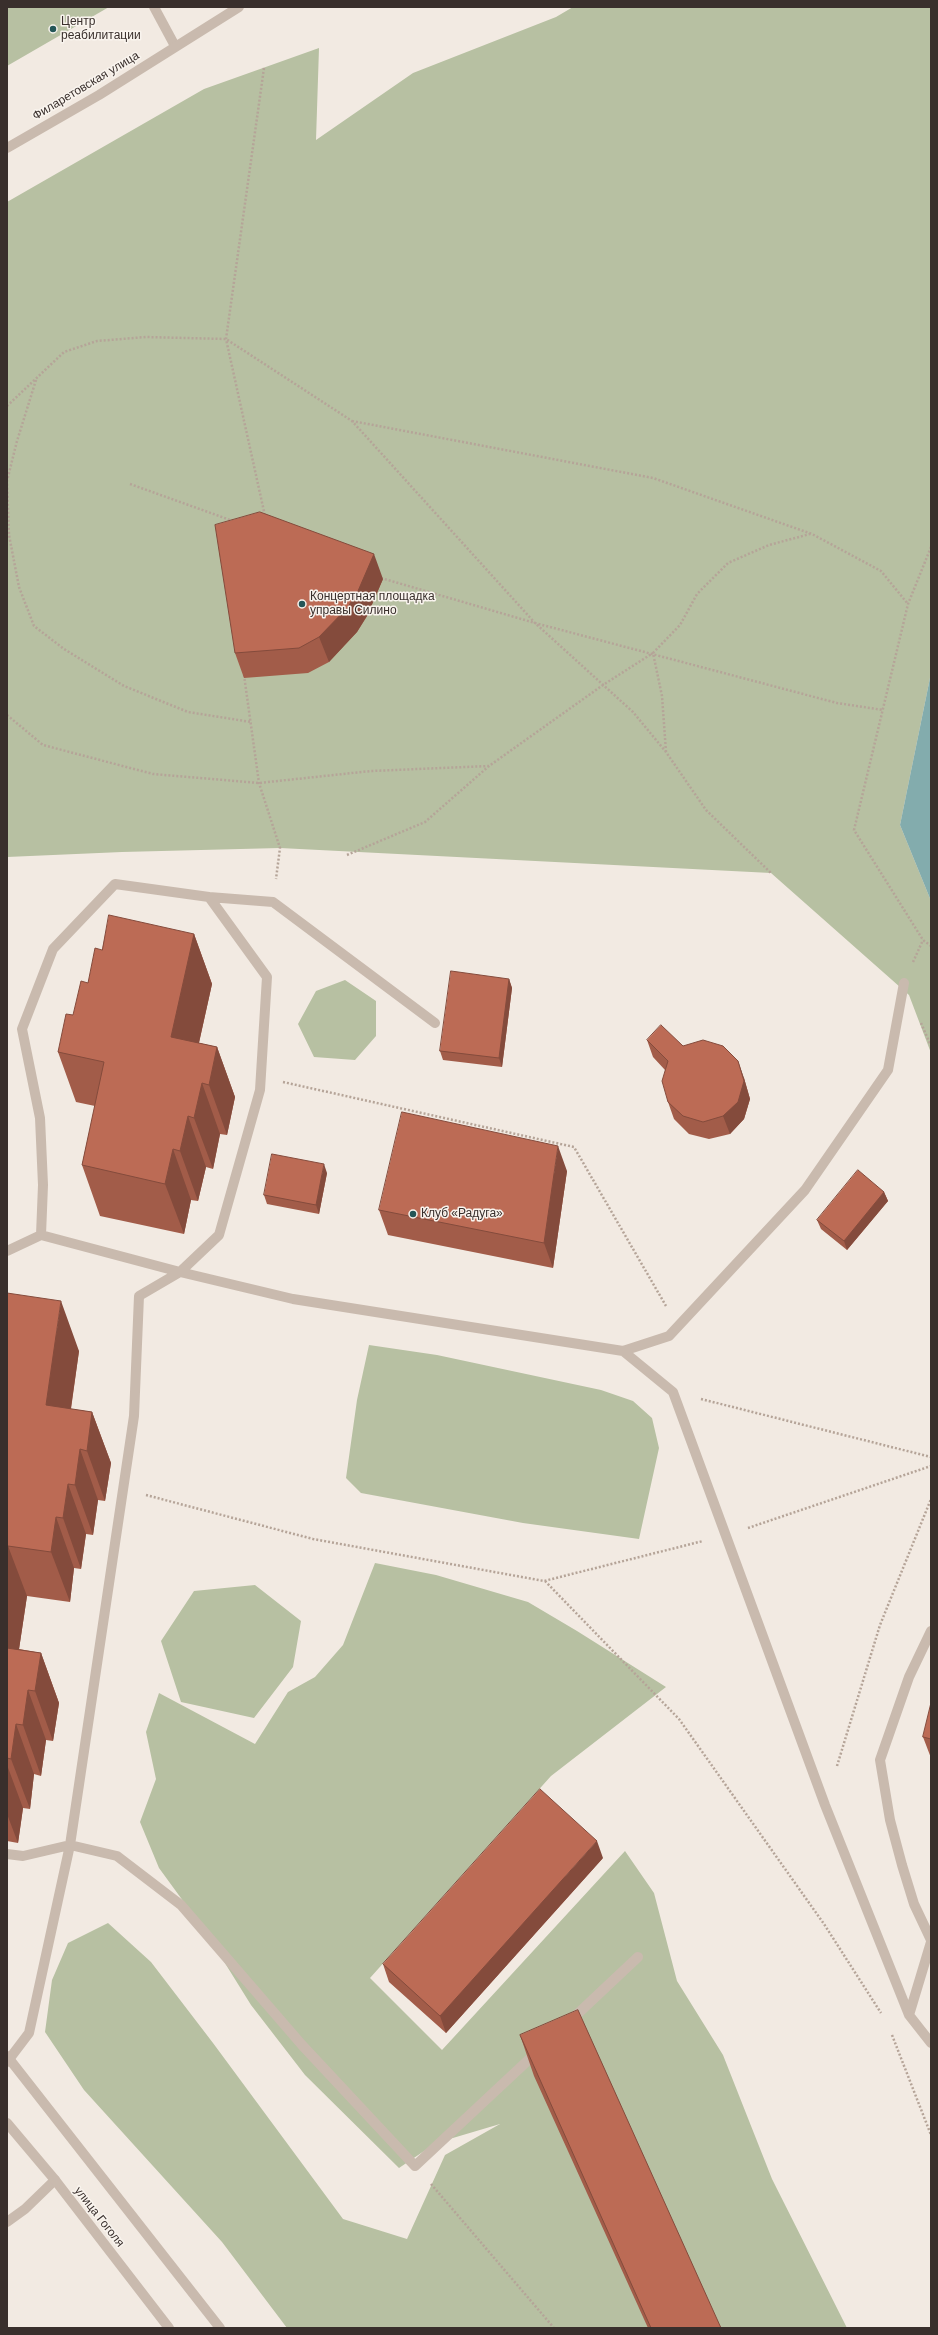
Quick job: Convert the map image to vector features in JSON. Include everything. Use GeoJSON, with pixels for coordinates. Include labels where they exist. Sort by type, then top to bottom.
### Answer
{"type":"FeatureCollection","features":[{"type":"Feature","properties":{"kind":"street"},"geometry":{"type":"LineString","coordinates":[[154,7],[175,46]]}},
{"type":"Feature","properties":{"kind":"street","name":"Филаретовская улица"},"geometry":{"type":"LineString","coordinates":[[7,148],[99,95],[239,7]]}},
{"type":"Feature","properties":{"kind":"street"},"geometry":{"type":"LineString","coordinates":[[41,1234],[43,1185],[40,1118],[22,1029],[53,949],[115,884],[209,897],[273,902],[435,1023]]}},
{"type":"Feature","properties":{"kind":"street"},"geometry":{"type":"LineString","coordinates":[[209,897],[267,977],[260,1090],[218,1234],[180,1272],[139,1296],[134,1416],[70,1844],[28,2033],[8,2059],[220,2328]]}},
{"type":"Feature","properties":{"kind":"street"},"geometry":{"type":"LineString","coordinates":[[7,1251],[41,1234],[180,1272],[293,1299],[623,1351],[670,1336],[805,1190],[888,1070],[904,983]]}},
{"type":"Feature","properties":{"kind":"street"},"geometry":{"type":"LineString","coordinates":[[623,1351],[673,1392],[727,1535],[822,1798],[909,2016],[931,2043]]}},
{"type":"Feature","properties":{"kind":"street"},"geometry":{"type":"LineString","coordinates":[[909,2016],[931,1941],[914,1904],[902,1865],[890,1820],[880,1760],[909,1677],[931,1631]]}},
{"type":"Feature","properties":{"kind":"street"},"geometry":{"type":"LineString","coordinates":[[7,1854],[23,1856],[70,1844],[117,1856],[180,1905],[302,2045],[415,2166],[547,2043]]}},
{"type":"Feature","properties":{"kind":"street"},"geometry":{"type":"LineString","coordinates":[[564,2027],[638,1957]]}},
{"type":"Feature","properties":{"kind":"street","name":"улица Гоголя"},"geometry":{"type":"LineString","coordinates":[[7,2123],[55,2180],[169,2328]]}},
{"type":"Feature","properties":{"kind":"street"},"geometry":{"type":"LineString","coordinates":[[7,2222],[25,2209],[55,2180]]}},
{"type":"Feature","properties":{"kind":"path"},"geometry":{"type":"LineString","coordinates":[[264,68],[226,339],[266,522]]}},
{"type":"Feature","properties":{"kind":"path"},"geometry":{"type":"LineString","coordinates":[[7,406],[64,352],[97,341],[146,338],[226,339],[352,421],[535,623],[633,712],[666,752],[706,810],[771,873]]}},
{"type":"Feature","properties":{"kind":"path"},"geometry":{"type":"LineString","coordinates":[[36,379],[17,441],[7,481],[9,536],[19,587],[34,626],[64,649],[124,686],[188,712],[251,722]]}},
{"type":"Feature","properties":{"kind":"path"},"geometry":{"type":"LineString","coordinates":[[352,421],[653,478],[812,534],[881,571],[908,604]]}},
{"type":"Feature","properties":{"kind":"path"},"geometry":{"type":"LineString","coordinates":[[130,484],[240,524]]}},
{"type":"Feature","properties":{"kind":"path"},"geometry":{"type":"LineString","coordinates":[[347,855],[425,822],[489,766],[603,685],[653,653],[680,625],[697,594],[728,563],[769,545],[812,534]]}},
{"type":"Feature","properties":{"kind":"path"},"geometry":{"type":"LineString","coordinates":[[931,547],[908,604],[854,830],[922,940],[931,946]]}},
{"type":"Feature","properties":{"kind":"path"},"geometry":{"type":"LineString","coordinates":[[376,577],[535,623],[653,653],[837,704],[883,710]]}},
{"type":"Feature","properties":{"kind":"path"},"geometry":{"type":"LineString","coordinates":[[653,653],[662,696],[666,752]]}},
{"type":"Feature","properties":{"kind":"path"},"geometry":{"type":"LineString","coordinates":[[243,671],[259,783],[280,848],[273,902]]}},
{"type":"Feature","properties":{"kind":"path"},"geometry":{"type":"LineString","coordinates":[[7,715],[43,745],[153,774],[259,783],[371,771],[489,766]]}},
{"type":"Feature","properties":{"kind":"path"},"geometry":{"type":"LineString","coordinates":[[261,1077],[574,1147],[678,1327]]}},
{"type":"Feature","properties":{"kind":"path"},"geometry":{"type":"LineString","coordinates":[[673,1392],[931,1457]]}},
{"type":"Feature","properties":{"kind":"path"},"geometry":{"type":"LineString","coordinates":[[122,1489],[313,1539],[544,1581],[727,1535],[931,1466]]}},
{"type":"Feature","properties":{"kind":"path"},"geometry":{"type":"LineString","coordinates":[[837,1768],[880,1625],[931,1499]]}},
{"type":"Feature","properties":{"kind":"path"},"geometry":{"type":"LineString","coordinates":[[544,1581],[679,1719],[824,1924],[884,2018]]}},
{"type":"Feature","properties":{"kind":"path"},"geometry":{"type":"LineString","coordinates":[[891,2032],[931,2135]]}},
{"type":"Feature","properties":{"kind":"path"},"geometry":{"type":"LineString","coordinates":[[415,2166],[554,2328]]}},
{"type":"Feature","properties":{"kind":"green space"},"geometry":{"type":"Polygon","coordinates":[[[7,7],[109,7],[7,66],[7,7]]]}},
{"type":"Feature","properties":{"kind":"green space"},"geometry":{"type":"Polygon","coordinates":[[[573,7],[931,7],[931,673],[900,825],[931,901],[931,1053],[909,995],[771,873],[280,848],[122,852],[7,857],[7,202],[204,89],[319,48],[316,140],[413,73],[556,17],[573,7]]]}},
{"type":"Feature","properties":{"kind":"green space"},"geometry":{"type":"Polygon","coordinates":[[[345,980],[376,1001],[376,1036],[355,1060],[314,1057],[298,1024],[316,991],[345,980]]]}},
{"type":"Feature","properties":{"kind":"green space"},"geometry":{"type":"Polygon","coordinates":[[[369,1345],[437,1355],[601,1390],[633,1401],[652,1418],[659,1448],[639,1539],[523,1523],[361,1493],[346,1478],[357,1400],[369,1345]]]}},
{"type":"Feature","properties":{"kind":"green space"},"geometry":{"type":"Polygon","coordinates":[[[375,1563],[436,1575],[528,1602],[666,1687],[551,1776],[370,1978],[442,2050],[625,1851],[654,1893],[677,1981],[723,2055],[772,2179],[847,2328],[287,2328],[222,2242],[84,2090],[45,2032],[52,1980],[68,1943],[108,1923],[151,1962],[343,2219],[407,2239],[445,2155],[500,2124],[436,2143],[399,2168],[305,2075],[251,2005],[205,1931],[159,1868],[140,1822],[156,1779],[146,1732],[159,1693],[255,1744],[288,1692],[315,1677],[343,1645],[375,1563]]]}},
{"type":"Feature","properties":{"kind":"green space"},"geometry":{"type":"Polygon","coordinates":[[[255,1585],[301,1621],[293,1667],[254,1718],[181,1702],[161,1641],[194,1591],[255,1585]]]}},
{"type":"Feature","properties":{"kind":"water"},"geometry":{"type":"Polygon","coordinates":[[[931,673],[931,901],[900,825],[931,673]]]}},
{"type":"Feature","properties":{"kind":"building","name":"Концертная площадка управы Силино"},"geometry":{"type":"Polygon","coordinates":[[[260,512],[374,554],[358,591],[348,607],[319,637],[299,648],[235,653],[215,525],[260,512]]]}},
{"type":"Feature","properties":{"kind":"building"},"geometry":{"type":"Polygon","coordinates":[[[109,915],[194,934],[171,1037],[217,1047],[209,1085],[202,1083],[194,1118],[188,1116],[180,1151],[173,1149],[165,1184],[82,1165],[104,1062],[58,1052],[66,1014],[73,1015],[81,981],[88,983],[95,948],[102,950],[109,915]]]}},
{"type":"Feature","properties":{"kind":"building"},"geometry":{"type":"Polygon","coordinates":[[[451,971],[509,979],[499,1058],[440,1051],[451,971]]]}},
{"type":"Feature","properties":{"kind":"building"},"geometry":{"type":"Polygon","coordinates":[[[661,1025],[683,1046],[703,1040],[723,1046],[738,1061],[744,1081],[738,1102],[723,1116],[703,1122],[683,1116],[668,1102],[662,1081],[668,1061],[647,1040],[661,1025]]]}},
{"type":"Feature","properties":{"kind":"building"},"geometry":{"type":"Polygon","coordinates":[[[402,1112],[558,1146],[544,1243],[379,1210],[402,1112]]]}},
{"type":"Feature","properties":{"kind":"building"},"geometry":{"type":"Polygon","coordinates":[[[272,1154],[324,1164],[316,1205],[264,1195],[272,1154]]]}},
{"type":"Feature","properties":{"kind":"building"},"geometry":{"type":"Polygon","coordinates":[[[858,1170],[884,1192],[844,1241],[817,1220],[858,1170]]]}},
{"type":"Feature","properties":{"kind":"building"},"geometry":{"type":"Polygon","coordinates":[[[7,1293],[61,1301],[46,1405],[92,1412],[87,1451],[80,1449],[75,1485],[68,1484],[63,1518],[56,1517],[51,1552],[8,1546],[7,1554],[7,1293]]]}},
{"type":"Feature","properties":{"kind":"building"},"geometry":{"type":"Polygon","coordinates":[[[7,1648],[41,1653],[35,1691],[28,1690],[23,1725],[16,1724],[11,1759],[7,1758],[7,1648]]]}},
{"type":"Feature","properties":{"kind":"building"},"geometry":{"type":"Polygon","coordinates":[[[931,1703],[931,1739],[923,1737],[931,1703]]]}},
{"type":"Feature","properties":{"kind":"building"},"geometry":{"type":"Polygon","coordinates":[[[540,1789],[597,1841],[440,2016],[383,1964],[540,1789]]]}},
{"type":"Feature","properties":{"kind":"building"},"geometry":{"type":"Polygon","coordinates":[[[578,2010],[721,2328],[651,2328],[520,2035],[578,2010]]]}},
{"type":"Feature","properties":{"kind":"place","name":"Центр реабилитации"},"geometry":{"type":"Point","coordinates":[53,29]}},
{"type":"Feature","properties":{"kind":"place","name":"Концертная площадка управы Силино"},"geometry":{"type":"Point","coordinates":[302,604]}},
{"type":"Feature","properties":{"kind":"place","name":"Клуб «Радуга»"},"geometry":{"type":"Point","coordinates":[413,1214]}}]}
